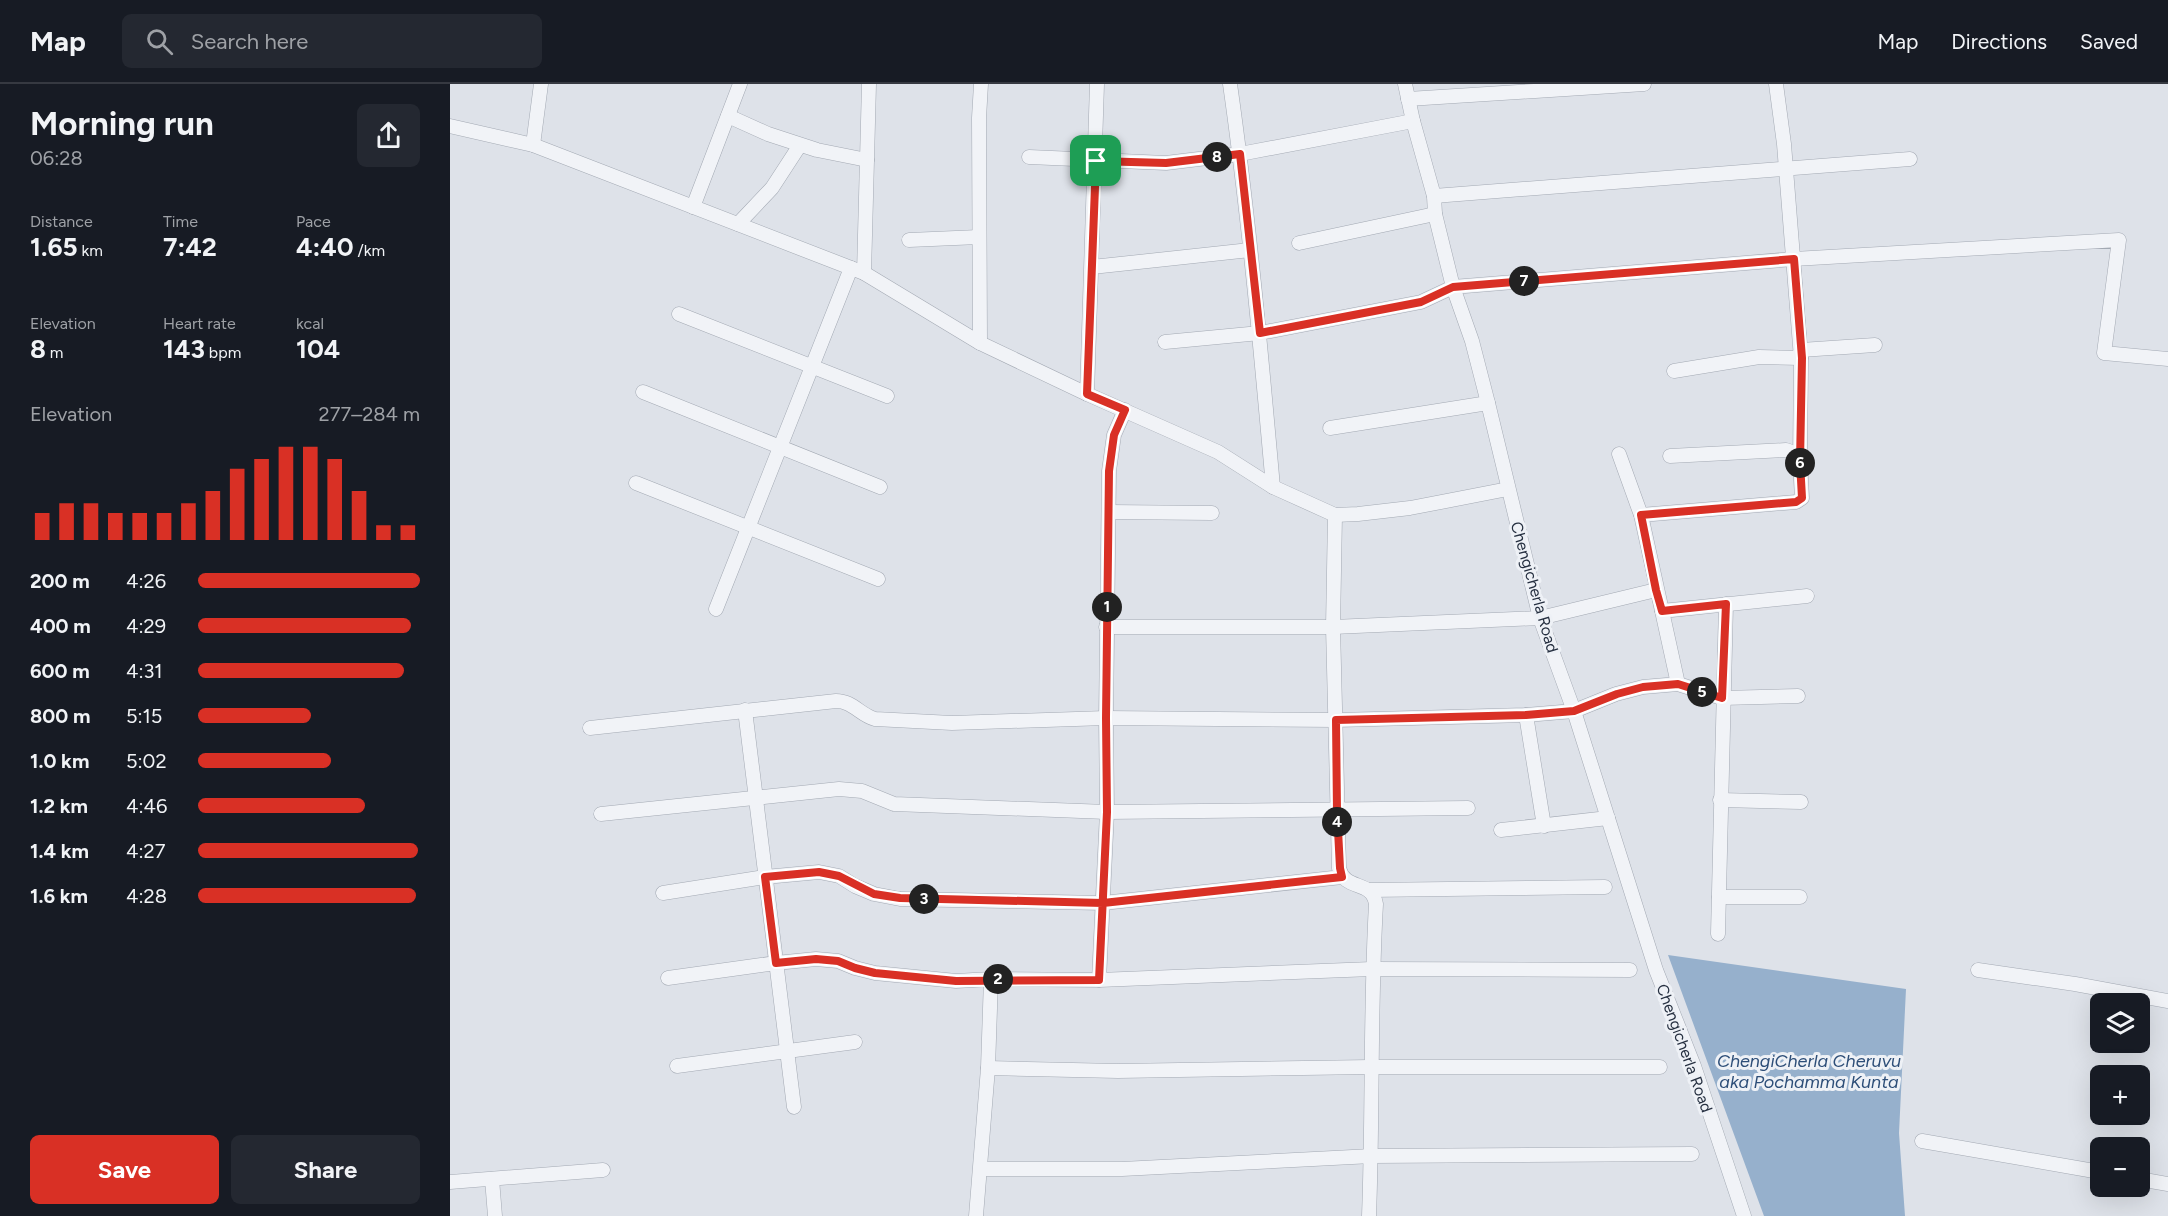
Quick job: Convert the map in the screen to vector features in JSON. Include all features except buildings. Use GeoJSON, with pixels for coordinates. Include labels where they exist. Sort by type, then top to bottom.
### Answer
{"type":"FeatureCollection","features":[{"type":"Feature","properties":{"kind":"street"},"geometry":{"type":"LineString","coordinates":[[533,146],[541,84]]}},
{"type":"Feature","properties":{"kind":"street"},"geometry":{"type":"LineString","coordinates":[[693,207],[740,84]]}},
{"type":"Feature","properties":{"kind":"street"},"geometry":{"type":"LineString","coordinates":[[716,609],[812,367],[858,270],[867,160],[869,84]]}},
{"type":"Feature","properties":{"kind":"street"},"geometry":{"type":"LineString","coordinates":[[980,343],[981,84]]}},
{"type":"Feature","properties":{"kind":"street"},"geometry":{"type":"LineString","coordinates":[[1087,394],[1097,84]]}},
{"type":"Feature","properties":{"kind":"street"},"geometry":{"type":"LineString","coordinates":[[1230,84],[1260,333],[1273,487]]}},
{"type":"Feature","properties":{"kind":"street","name":"Chengicherla Road"},"geometry":{"type":"LineString","coordinates":[[1406,84],[1413,121],[1434,196],[1435,213],[1453,287],[1472,341],[1540,618],[1574,711],[1656,970],[1694,1066],[1744,1216]]}},
{"type":"Feature","properties":{"kind":"street"},"geometry":{"type":"LineString","coordinates":[[1408,99],[1644,84]]}},
{"type":"Feature","properties":{"kind":"street"},"geometry":{"type":"LineString","coordinates":[[1641,515],[1796,502],[1802,498],[1801,354],[1786,168],[1776,84]]}},
{"type":"Feature","properties":{"kind":"street"},"geometry":{"type":"LineString","coordinates":[[728,116],[800,145],[867,160]]}},
{"type":"Feature","properties":{"kind":"street"},"geometry":{"type":"LineString","coordinates":[[1029,157],[1166,163],[1240,154],[1413,121]]}},
{"type":"Feature","properties":{"kind":"street"},"geometry":{"type":"LineString","coordinates":[[450,126],[533,146],[858,270],[980,343],[1087,394],[1218,452],[1273,487],[1335,515],[1410,508],[1508,489]]}},
{"type":"Feature","properties":{"kind":"street"},"geometry":{"type":"LineString","coordinates":[[738,224],[772,188],[800,145]]}},
{"type":"Feature","properties":{"kind":"street"},"geometry":{"type":"LineString","coordinates":[[1434,196],[1910,159]]}},
{"type":"Feature","properties":{"kind":"street"},"geometry":{"type":"LineString","coordinates":[[1299,243],[1435,213]]}},
{"type":"Feature","properties":{"kind":"street"},"geometry":{"type":"LineString","coordinates":[[909,240],[979,237]]}},
{"type":"Feature","properties":{"kind":"street"},"geometry":{"type":"LineString","coordinates":[[1165,342],[1260,333],[1421,302],[1453,287],[1794,259],[2119,240],[2104,353],[2168,359]]}},
{"type":"Feature","properties":{"kind":"street"},"geometry":{"type":"LineString","coordinates":[[1092,267],[1250,250]]}},
{"type":"Feature","properties":{"kind":"street"},"geometry":{"type":"LineString","coordinates":[[679,314],[887,396]]}},
{"type":"Feature","properties":{"kind":"street"},"geometry":{"type":"LineString","coordinates":[[1674,371],[1759,357],[1875,345]]}},
{"type":"Feature","properties":{"kind":"street"},"geometry":{"type":"LineString","coordinates":[[643,392],[880,487]]}},
{"type":"Feature","properties":{"kind":"street"},"geometry":{"type":"LineString","coordinates":[[1330,428],[1488,402]]}},
{"type":"Feature","properties":{"kind":"street"},"geometry":{"type":"LineString","coordinates":[[1099,980],[1107,812],[1106,627],[1109,471],[1114,435],[1125,410]]}},
{"type":"Feature","properties":{"kind":"street"},"geometry":{"type":"LineString","coordinates":[[1670,456],[1786,450],[1795,453],[1800,462]]}},
{"type":"Feature","properties":{"kind":"street"},"geometry":{"type":"LineString","coordinates":[[1619,454],[1641,515],[1678,684]]}},
{"type":"Feature","properties":{"kind":"street"},"geometry":{"type":"LineString","coordinates":[[636,483],[878,579]]}},
{"type":"Feature","properties":{"kind":"street"},"geometry":{"type":"LineString","coordinates":[[1109,512],[1212,513]]}},
{"type":"Feature","properties":{"kind":"street"},"geometry":{"type":"LineString","coordinates":[[1335,515],[1333,627],[1337,811],[1342,877],[1347,882],[1369,890],[1605,887]]}},
{"type":"Feature","properties":{"kind":"street"},"geometry":{"type":"LineString","coordinates":[[1106,627],[1333,627],[1540,618],[1656,590]]}},
{"type":"Feature","properties":{"kind":"street"},"geometry":{"type":"LineString","coordinates":[[1662,611],[1807,596]]}},
{"type":"Feature","properties":{"kind":"street"},"geometry":{"type":"LineString","coordinates":[[1718,934],[1726,604]]}},
{"type":"Feature","properties":{"kind":"street"},"geometry":{"type":"LineString","coordinates":[[590,728],[844,701],[851,703],[868,717],[952,723],[1106,718],[1336,720],[1526,715],[1574,711],[1634,690],[1678,684],[1722,698],[1798,696]]}},
{"type":"Feature","properties":{"kind":"street"},"geometry":{"type":"LineString","coordinates":[[745,710],[794,1107]]}},
{"type":"Feature","properties":{"kind":"street"},"geometry":{"type":"LineString","coordinates":[[1526,715],[1544,826]]}},
{"type":"Feature","properties":{"kind":"street"},"geometry":{"type":"LineString","coordinates":[[601,814],[839,789],[862,791],[894,804],[1107,812],[1468,808]]}},
{"type":"Feature","properties":{"kind":"street"},"geometry":{"type":"LineString","coordinates":[[1720,800],[1802,802]]}},
{"type":"Feature","properties":{"kind":"street"},"geometry":{"type":"LineString","coordinates":[[1501,830],[1608,818]]}},
{"type":"Feature","properties":{"kind":"street"},"geometry":{"type":"LineString","coordinates":[[663,893],[765,877],[819,872],[839,876],[874,894],[900,898],[1103,903],[1342,877]]}},
{"type":"Feature","properties":{"kind":"street"},"geometry":{"type":"LineString","coordinates":[[1369,890],[1374,895],[1376,903],[1372,969],[1370,1067],[1372,1156],[1369,1216]]}},
{"type":"Feature","properties":{"kind":"street"},"geometry":{"type":"LineString","coordinates":[[1719,897],[1800,897]]}},
{"type":"Feature","properties":{"kind":"street"},"geometry":{"type":"LineString","coordinates":[[668,978],[816,959],[838,961],[855,968],[898,975],[956,981],[1099,980],[1372,969],[1630,970]]}},
{"type":"Feature","properties":{"kind":"street"},"geometry":{"type":"LineString","coordinates":[[1978,970],[2075,984],[2168,1001]]}},
{"type":"Feature","properties":{"kind":"street"},"geometry":{"type":"LineString","coordinates":[[976,1216],[988,1068],[991,979]]}},
{"type":"Feature","properties":{"kind":"street"},"geometry":{"type":"LineString","coordinates":[[677,1066],[855,1042]]}},
{"type":"Feature","properties":{"kind":"street"},"geometry":{"type":"LineString","coordinates":[[988,1068],[1119,1071],[1370,1067],[1660,1067]]}},
{"type":"Feature","properties":{"kind":"street"},"geometry":{"type":"LineString","coordinates":[[1922,1141],[2090,1170]]}},
{"type":"Feature","properties":{"kind":"street"},"geometry":{"type":"LineString","coordinates":[[981,1169],[1122,1169],[1372,1156],[1692,1154]]}},
{"type":"Feature","properties":{"kind":"street"},"geometry":{"type":"LineString","coordinates":[[450,1182],[603,1170]]}},
{"type":"Feature","properties":{"kind":"street"},"geometry":{"type":"LineString","coordinates":[[492,1179],[495,1216]]}},
{"type":"Feature","properties":{"kind":"street"},"geometry":{"type":"LineString","coordinates":[[2150,1181],[2168,1184]]}},
{"type":"Feature","properties":{"kind":"water","name":"ChengiCherla Cheruvu aka Pochamma Kunta"},"geometry":{"type":"Polygon","coordinates":[[[1668,955],[1906,989],[1899,1133],[1905,1216],[1764,1216],[1668,955]]]}},
{"type":"Feature","properties":{"kind":"route"},"geometry":{"type":"LineString","coordinates":[[1096,161],[1087,394],[1125,410],[1114,435],[1109,471],[1106,627],[1107,812],[1103,903],[1103,920],[1099,980],[956,981],[875,973],[838,961],[816,959],[776,963],[765,877],[819,872],[839,876],[874,894],[900,898],[1103,903],[1342,877],[1337,811],[1336,720],[1526,715],[1574,711],[1617,694],[1643,687],[1678,684],[1722,698],[1726,604],[1662,611],[1641,515],[1796,502],[1802,498],[1800,462],[1802,358],[1794,259],[1453,287],[1421,302],[1260,333],[1240,154],[1166,163],[1096,161]]}}]}
